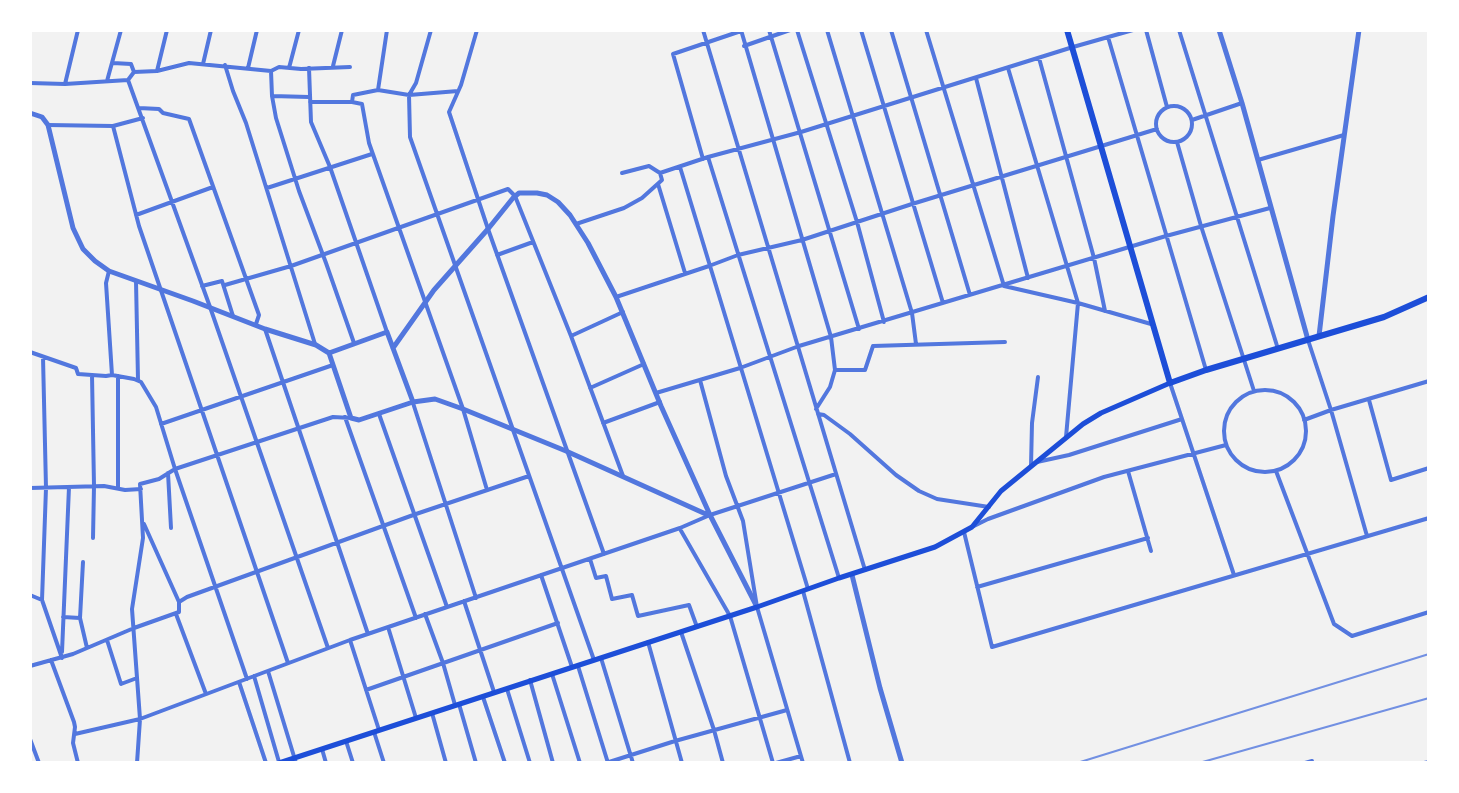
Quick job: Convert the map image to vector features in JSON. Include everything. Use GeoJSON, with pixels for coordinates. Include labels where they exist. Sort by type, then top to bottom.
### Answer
{"type":"FeatureCollection","features":[{"type":"Feature","properties":{"kind":"main road"},"geometry":{"type":"LineString","coordinates":[[1067,30],[1170,383]]}},
{"type":"Feature","properties":{"kind":"main road"},"geometry":{"type":"LineString","coordinates":[[279,763],[935,547],[972,527],[1001,491],[1066,437],[1101,413],[1206,370],[1384,317],[1429,297]]}},
{"type":"Feature","properties":{"kind":"street"},"geometry":{"type":"LineString","coordinates":[[65,84],[78,30]]}},
{"type":"Feature","properties":{"kind":"street"},"geometry":{"type":"LineString","coordinates":[[107,81],[121,30]]}},
{"type":"Feature","properties":{"kind":"street"},"geometry":{"type":"LineString","coordinates":[[157,71],[167,30]]}},
{"type":"Feature","properties":{"kind":"street"},"geometry":{"type":"LineString","coordinates":[[203,64],[211,30]]}},
{"type":"Feature","properties":{"kind":"street"},"geometry":{"type":"LineString","coordinates":[[248,68],[257,30]]}},
{"type":"Feature","properties":{"kind":"street"},"geometry":{"type":"LineString","coordinates":[[289,68],[299,30]]}},
{"type":"Feature","properties":{"kind":"street"},"geometry":{"type":"LineString","coordinates":[[333,67],[342,30]]}},
{"type":"Feature","properties":{"kind":"street"},"geometry":{"type":"LineString","coordinates":[[378,90],[387,30]]}},
{"type":"Feature","properties":{"kind":"street"},"geometry":{"type":"LineString","coordinates":[[431,30],[416,83],[409,95],[410,137],[594,660]]}},
{"type":"Feature","properties":{"kind":"street"},"geometry":{"type":"LineString","coordinates":[[477,30],[449,112],[604,554]]}},
{"type":"Feature","properties":{"kind":"street"},"geometry":{"type":"LineString","coordinates":[[703,30],[865,570]]}},
{"type":"Feature","properties":{"kind":"street"},"geometry":{"type":"LineString","coordinates":[[769,30],[859,329]]}},
{"type":"Feature","properties":{"kind":"street"},"geometry":{"type":"LineString","coordinates":[[744,46],[790,30]]}},
{"type":"Feature","properties":{"kind":"street"},"geometry":{"type":"LineString","coordinates":[[797,30],[857,222],[884,322]]}},
{"type":"Feature","properties":{"kind":"street"},"geometry":{"type":"LineString","coordinates":[[827,30],[912,313],[916,344]]}},
{"type":"Feature","properties":{"kind":"street"},"geometry":{"type":"LineString","coordinates":[[861,30],[943,303]]}},
{"type":"Feature","properties":{"kind":"street"},"geometry":{"type":"LineString","coordinates":[[891,30],[970,295]]}},
{"type":"Feature","properties":{"kind":"street"},"geometry":{"type":"LineString","coordinates":[[926,30],[1004,286]]}},
{"type":"Feature","properties":{"kind":"street"},"geometry":{"type":"LineString","coordinates":[[1103,30],[1206,370]]}},
{"type":"Feature","properties":{"kind":"street"},"geometry":{"type":"LineString","coordinates":[[660,173],[1133,30]]}},
{"type":"Feature","properties":{"kind":"street"},"geometry":{"type":"LineString","coordinates":[[1146,30],[1167,107]]}},
{"type":"Feature","properties":{"kind":"street"},"geometry":{"type":"LineString","coordinates":[[1179,30],[1278,350]]}},
{"type":"Feature","properties":{"kind":"street"},"geometry":{"type":"LineString","coordinates":[[1219,30],[1367,536]]}},
{"type":"Feature","properties":{"kind":"street"},"geometry":{"type":"LineString","coordinates":[[1319,336],[1359,30]]}},
{"type":"Feature","properties":{"kind":"street"},"geometry":{"type":"LineString","coordinates":[[817,412],[835,370],[831,337],[741,31],[673,54],[839,578]]}},
{"type":"Feature","properties":{"kind":"street"},"geometry":{"type":"LineString","coordinates":[[1039,58],[1094,258],[1105,311]]}},
{"type":"Feature","properties":{"kind":"street"},"geometry":{"type":"LineString","coordinates":[[113,63],[131,64],[134,72]]}},
{"type":"Feature","properties":{"kind":"street"},"geometry":{"type":"LineString","coordinates":[[134,72],[157,71],[189,63],[271,71],[279,67],[350,67]]}},
{"type":"Feature","properties":{"kind":"street"},"geometry":{"type":"LineString","coordinates":[[225,65],[316,345]]}},
{"type":"Feature","properties":{"kind":"street"},"geometry":{"type":"LineString","coordinates":[[309,68],[311,122],[330,167],[413,402],[476,598]]}},
{"type":"Feature","properties":{"kind":"street"},"geometry":{"type":"LineString","coordinates":[[1008,68],[1078,303],[1066,437]]}},
{"type":"Feature","properties":{"kind":"street"},"geometry":{"type":"LineString","coordinates":[[271,71],[276,118],[354,344]]}},
{"type":"Feature","properties":{"kind":"street"},"geometry":{"type":"LineString","coordinates":[[128,80],[134,72]]}},
{"type":"Feature","properties":{"kind":"street"},"geometry":{"type":"LineString","coordinates":[[976,78],[1028,278]]}},
{"type":"Feature","properties":{"kind":"street"},"geometry":{"type":"LineString","coordinates":[[30,83],[128,80]]}},
{"type":"Feature","properties":{"kind":"street"},"geometry":{"type":"LineString","coordinates":[[128,80],[328,648]]}},
{"type":"Feature","properties":{"kind":"street"},"geometry":{"type":"LineString","coordinates":[[352,102],[353,95],[378,90],[409,95],[458,91]]}},
{"type":"Feature","properties":{"kind":"street"},"geometry":{"type":"LineString","coordinates":[[272,96],[362,104],[372,154],[463,409],[487,490]]}},
{"type":"Feature","properties":{"kind":"street"},"geometry":{"type":"LineString","coordinates":[[1192,120],[1242,103]]}},
{"type":"Feature","properties":{"kind":"street"},"geometry":{"type":"LineString","coordinates":[[1167,107],[1181,107],[1192,120],[1188,136],[1177,142],[1165,139],[1157,129],[1157,117],[1167,107]]}},
{"type":"Feature","properties":{"kind":"street"},"geometry":{"type":"LineString","coordinates":[[139,108],[159,109],[163,113],[189,119],[259,315],[256,324]]}},
{"type":"Feature","properties":{"kind":"street"},"geometry":{"type":"LineString","coordinates":[[30,112],[42,117],[48,125],[73,228],[83,249],[109,271],[316,345],[329,353],[383,526],[416,618]]}},
{"type":"Feature","properties":{"kind":"street"},"geometry":{"type":"LineString","coordinates":[[48,125],[113,126],[143,118]]}},
{"type":"Feature","properties":{"kind":"street"},"geometry":{"type":"LineString","coordinates":[[113,126],[136,215],[160,290],[288,663]]}},
{"type":"Feature","properties":{"kind":"street"},"geometry":{"type":"LineString","coordinates":[[616,297],[738,255],[802,240],[1157,129]]}},
{"type":"Feature","properties":{"kind":"street"},"geometry":{"type":"LineString","coordinates":[[1258,160],[1344,135]]}},
{"type":"Feature","properties":{"kind":"street"},"geometry":{"type":"LineString","coordinates":[[1177,142],[1254,391]]}},
{"type":"Feature","properties":{"kind":"street"},"geometry":{"type":"LineString","coordinates":[[267,188],[372,154]]}},
{"type":"Feature","properties":{"kind":"street"},"geometry":{"type":"LineString","coordinates":[[576,224],[624,208],[642,198],[662,180],[660,173],[649,166],[622,173]]}},
{"type":"Feature","properties":{"kind":"street"},"geometry":{"type":"LineString","coordinates":[[680,167],[806,590],[850,763]]}},
{"type":"Feature","properties":{"kind":"street"},"geometry":{"type":"LineString","coordinates":[[658,184],[685,274]]}},
{"type":"Feature","properties":{"kind":"street"},"geometry":{"type":"LineString","coordinates":[[136,215],[213,187]]}},
{"type":"Feature","properties":{"kind":"street"},"geometry":{"type":"LineString","coordinates":[[225,285],[291,266],[508,189],[515,196],[534,242],[623,478]]}},
{"type":"Feature","properties":{"kind":"street"},"geometry":{"type":"LineString","coordinates":[[393,348],[425,303],[515,196],[528,192],[547,195],[558,202],[588,243],[616,297],[710,515],[757,607]]}},
{"type":"Feature","properties":{"kind":"street"},"geometry":{"type":"LineString","coordinates":[[656,393],[740,368],[799,346],[1270,208]]}},
{"type":"Feature","properties":{"kind":"street"},"geometry":{"type":"LineString","coordinates":[[497,255],[534,242]]}},
{"type":"Feature","properties":{"kind":"street"},"geometry":{"type":"LineString","coordinates":[[109,271],[106,283],[115,375],[118,488]]}},
{"type":"Feature","properties":{"kind":"street"},"geometry":{"type":"LineString","coordinates":[[136,281],[138,380]]}},
{"type":"Feature","properties":{"kind":"street"},"geometry":{"type":"LineString","coordinates":[[201,286],[222,281],[233,316]]}},
{"type":"Feature","properties":{"kind":"street"},"geometry":{"type":"LineString","coordinates":[[1004,286],[1153,324]]}},
{"type":"Feature","properties":{"kind":"street"},"geometry":{"type":"LineString","coordinates":[[571,336],[623,312]]}},
{"type":"Feature","properties":{"kind":"street"},"geometry":{"type":"LineString","coordinates":[[265,329],[368,634]]}},
{"type":"Feature","properties":{"kind":"street"},"geometry":{"type":"LineString","coordinates":[[329,353],[387,332]]}},
{"type":"Feature","properties":{"kind":"street"},"geometry":{"type":"LineString","coordinates":[[835,370],[865,370],[873,346],[1005,342]]}},
{"type":"Feature","properties":{"kind":"street"},"geometry":{"type":"LineString","coordinates":[[30,352],[76,368],[78,374],[115,375],[141,382],[156,407],[247,679]]}},
{"type":"Feature","properties":{"kind":"street"},"geometry":{"type":"LineString","coordinates":[[43,357],[46,488],[42,600],[62,658]]}},
{"type":"Feature","properties":{"kind":"street"},"geometry":{"type":"LineString","coordinates":[[590,388],[644,364]]}},
{"type":"Feature","properties":{"kind":"street"},"geometry":{"type":"LineString","coordinates":[[161,424],[333,365]]}},
{"type":"Feature","properties":{"kind":"street"},"geometry":{"type":"LineString","coordinates":[[92,375],[93,538]]}},
{"type":"Feature","properties":{"kind":"street"},"geometry":{"type":"LineString","coordinates":[[1038,377],[1032,423],[1033,464],[1182,419]]}},
{"type":"Feature","properties":{"kind":"street"},"geometry":{"type":"LineString","coordinates":[[700,380],[726,476],[743,521],[757,607],[803,763]]}},
{"type":"Feature","properties":{"kind":"street"},"geometry":{"type":"LineString","coordinates":[[1304,420],[1429,381]]}},
{"type":"Feature","properties":{"kind":"street"},"geometry":{"type":"LineString","coordinates":[[1170,383],[1234,575]]}},
{"type":"Feature","properties":{"kind":"street"},"geometry":{"type":"LineString","coordinates":[[1273,390],[1285,395],[1295,403],[1304,420],[1306,438],[1301,451],[1293,461],[1276,471],[1257,472],[1245,468],[1234,459],[1226,445],[1224,422],[1229,410],[1237,400],[1254,391],[1273,390]]}},
{"type":"Feature","properties":{"kind":"street"},"geometry":{"type":"LineString","coordinates":[[137,763],[140,719],[132,609],[143,538],[140,484],[159,479],[175,469],[333,417],[359,420],[413,402],[435,399],[566,451],[710,515]]}},
{"type":"Feature","properties":{"kind":"street"},"geometry":{"type":"LineString","coordinates":[[1369,400],[1391,480],[1429,468]]}},
{"type":"Feature","properties":{"kind":"street"},"geometry":{"type":"LineString","coordinates":[[603,423],[660,402]]}},
{"type":"Feature","properties":{"kind":"street"},"geometry":{"type":"LineString","coordinates":[[817,412],[850,434],[919,491],[937,499],[989,507]]}},
{"type":"Feature","properties":{"kind":"street"},"geometry":{"type":"LineString","coordinates":[[379,414],[447,607]]}},
{"type":"Feature","properties":{"kind":"street"},"geometry":{"type":"LineString","coordinates":[[972,527],[1104,477],[1226,445]]}},
{"type":"Feature","properties":{"kind":"street"},"geometry":{"type":"LineString","coordinates":[[1128,471],[1151,551]]}},
{"type":"Feature","properties":{"kind":"street"},"geometry":{"type":"LineString","coordinates":[[1276,471],[1334,624],[1352,636],[1429,612]]}},
{"type":"Feature","properties":{"kind":"street"},"geometry":{"type":"LineString","coordinates":[[168,473],[171,528]]}},
{"type":"Feature","properties":{"kind":"street"},"geometry":{"type":"LineString","coordinates":[[75,734],[140,719],[350,640],[836,474]]}},
{"type":"Feature","properties":{"kind":"street"},"geometry":{"type":"LineString","coordinates":[[179,602],[296,556],[530,476]]}},
{"type":"Feature","properties":{"kind":"street"},"geometry":{"type":"LineString","coordinates":[[30,488],[94,486],[141,489]]}},
{"type":"Feature","properties":{"kind":"street"},"geometry":{"type":"LineString","coordinates":[[62,658],[69,487]]}},
{"type":"Feature","properties":{"kind":"street"},"geometry":{"type":"LineString","coordinates":[[964,532],[992,647],[1429,518]]}},
{"type":"Feature","properties":{"kind":"street"},"geometry":{"type":"LineString","coordinates":[[30,666],[62,658],[176,614],[180,609],[142,519]]}},
{"type":"Feature","properties":{"kind":"street"},"geometry":{"type":"LineString","coordinates":[[680,528],[730,616],[775,763],[801,756]]}},
{"type":"Feature","properties":{"kind":"street"},"geometry":{"type":"LineString","coordinates":[[976,587],[1148,538]]}},
{"type":"Feature","properties":{"kind":"street"},"geometry":{"type":"LineString","coordinates":[[590,559],[596,578],[606,576],[612,599],[632,595],[638,616],[689,605],[697,627]]}},
{"type":"Feature","properties":{"kind":"street"},"geometry":{"type":"LineString","coordinates":[[83,562],[80,618],[87,648]]}},
{"type":"Feature","properties":{"kind":"street"},"geometry":{"type":"LineString","coordinates":[[541,575],[607,763],[787,710]]}},
{"type":"Feature","properties":{"kind":"street"},"geometry":{"type":"LineString","coordinates":[[852,575],[902,763]]}},
{"type":"Feature","properties":{"kind":"street"},"geometry":{"type":"LineString","coordinates":[[30,595],[42,600]]}},
{"type":"Feature","properties":{"kind":"street"},"geometry":{"type":"LineString","coordinates":[[464,601],[494,692]]}},
{"type":"Feature","properties":{"kind":"street"},"geometry":{"type":"LineString","coordinates":[[176,614],[206,694]]}},
{"type":"Feature","properties":{"kind":"street"},"geometry":{"type":"LineString","coordinates":[[425,614],[476,763]]}},
{"type":"Feature","properties":{"kind":"street"},"geometry":{"type":"LineString","coordinates":[[63,617],[80,618]]}},
{"type":"Feature","properties":{"kind":"street"},"geometry":{"type":"LineString","coordinates":[[366,690],[558,623]]}},
{"type":"Feature","properties":{"kind":"street"},"geometry":{"type":"LineString","coordinates":[[388,627],[416,718]]}},
{"type":"Feature","properties":{"kind":"street"},"geometry":{"type":"LineString","coordinates":[[681,632],[723,763]]}},
{"type":"Feature","properties":{"kind":"street"},"geometry":{"type":"LineString","coordinates":[[107,640],[121,684],[137,678]]}},
{"type":"Feature","properties":{"kind":"street"},"geometry":{"type":"LineString","coordinates":[[350,640],[384,763]]}},
{"type":"Feature","properties":{"kind":"street"},"geometry":{"type":"LineString","coordinates":[[648,642],[682,763]]}},
{"type":"Feature","properties":{"kind":"street"},"geometry":{"type":"LineString","coordinates":[[601,658],[633,763]]}},
{"type":"Feature","properties":{"kind":"street"},"geometry":{"type":"LineString","coordinates":[[51,660],[74,722],[73,743],[78,763]]}},
{"type":"Feature","properties":{"kind":"street"},"geometry":{"type":"LineString","coordinates":[[268,671],[295,760]]}},
{"type":"Feature","properties":{"kind":"street"},"geometry":{"type":"LineString","coordinates":[[552,673],[580,763]]}},
{"type":"Feature","properties":{"kind":"street"},"geometry":{"type":"LineString","coordinates":[[254,676],[279,763]]}},
{"type":"Feature","properties":{"kind":"street"},"geometry":{"type":"LineString","coordinates":[[530,680],[553,763]]}},
{"type":"Feature","properties":{"kind":"street"},"geometry":{"type":"LineString","coordinates":[[239,682],[266,763]]}},
{"type":"Feature","properties":{"kind":"street"},"geometry":{"type":"LineString","coordinates":[[507,688],[530,763]]}},
{"type":"Feature","properties":{"kind":"street"},"geometry":{"type":"LineString","coordinates":[[483,696],[505,763]]}},
{"type":"Feature","properties":{"kind":"street"},"geometry":{"type":"LineString","coordinates":[[432,713],[446,763]]}},
{"type":"Feature","properties":{"kind":"street"},"geometry":{"type":"LineString","coordinates":[[30,739],[36,762]]}},
{"type":"Feature","properties":{"kind":"street"},"geometry":{"type":"LineString","coordinates":[[346,741],[353,763]]}},
{"type":"Feature","properties":{"kind":"street"},"geometry":{"type":"LineString","coordinates":[[322,749],[326,763]]}},
{"type":"Feature","properties":{"kind":"railway"},"geometry":{"type":"LineString","coordinates":[[1077,763],[1429,654]]}},
{"type":"Feature","properties":{"kind":"railway"},"geometry":{"type":"LineString","coordinates":[[1199,763],[1429,698]]}}]}
